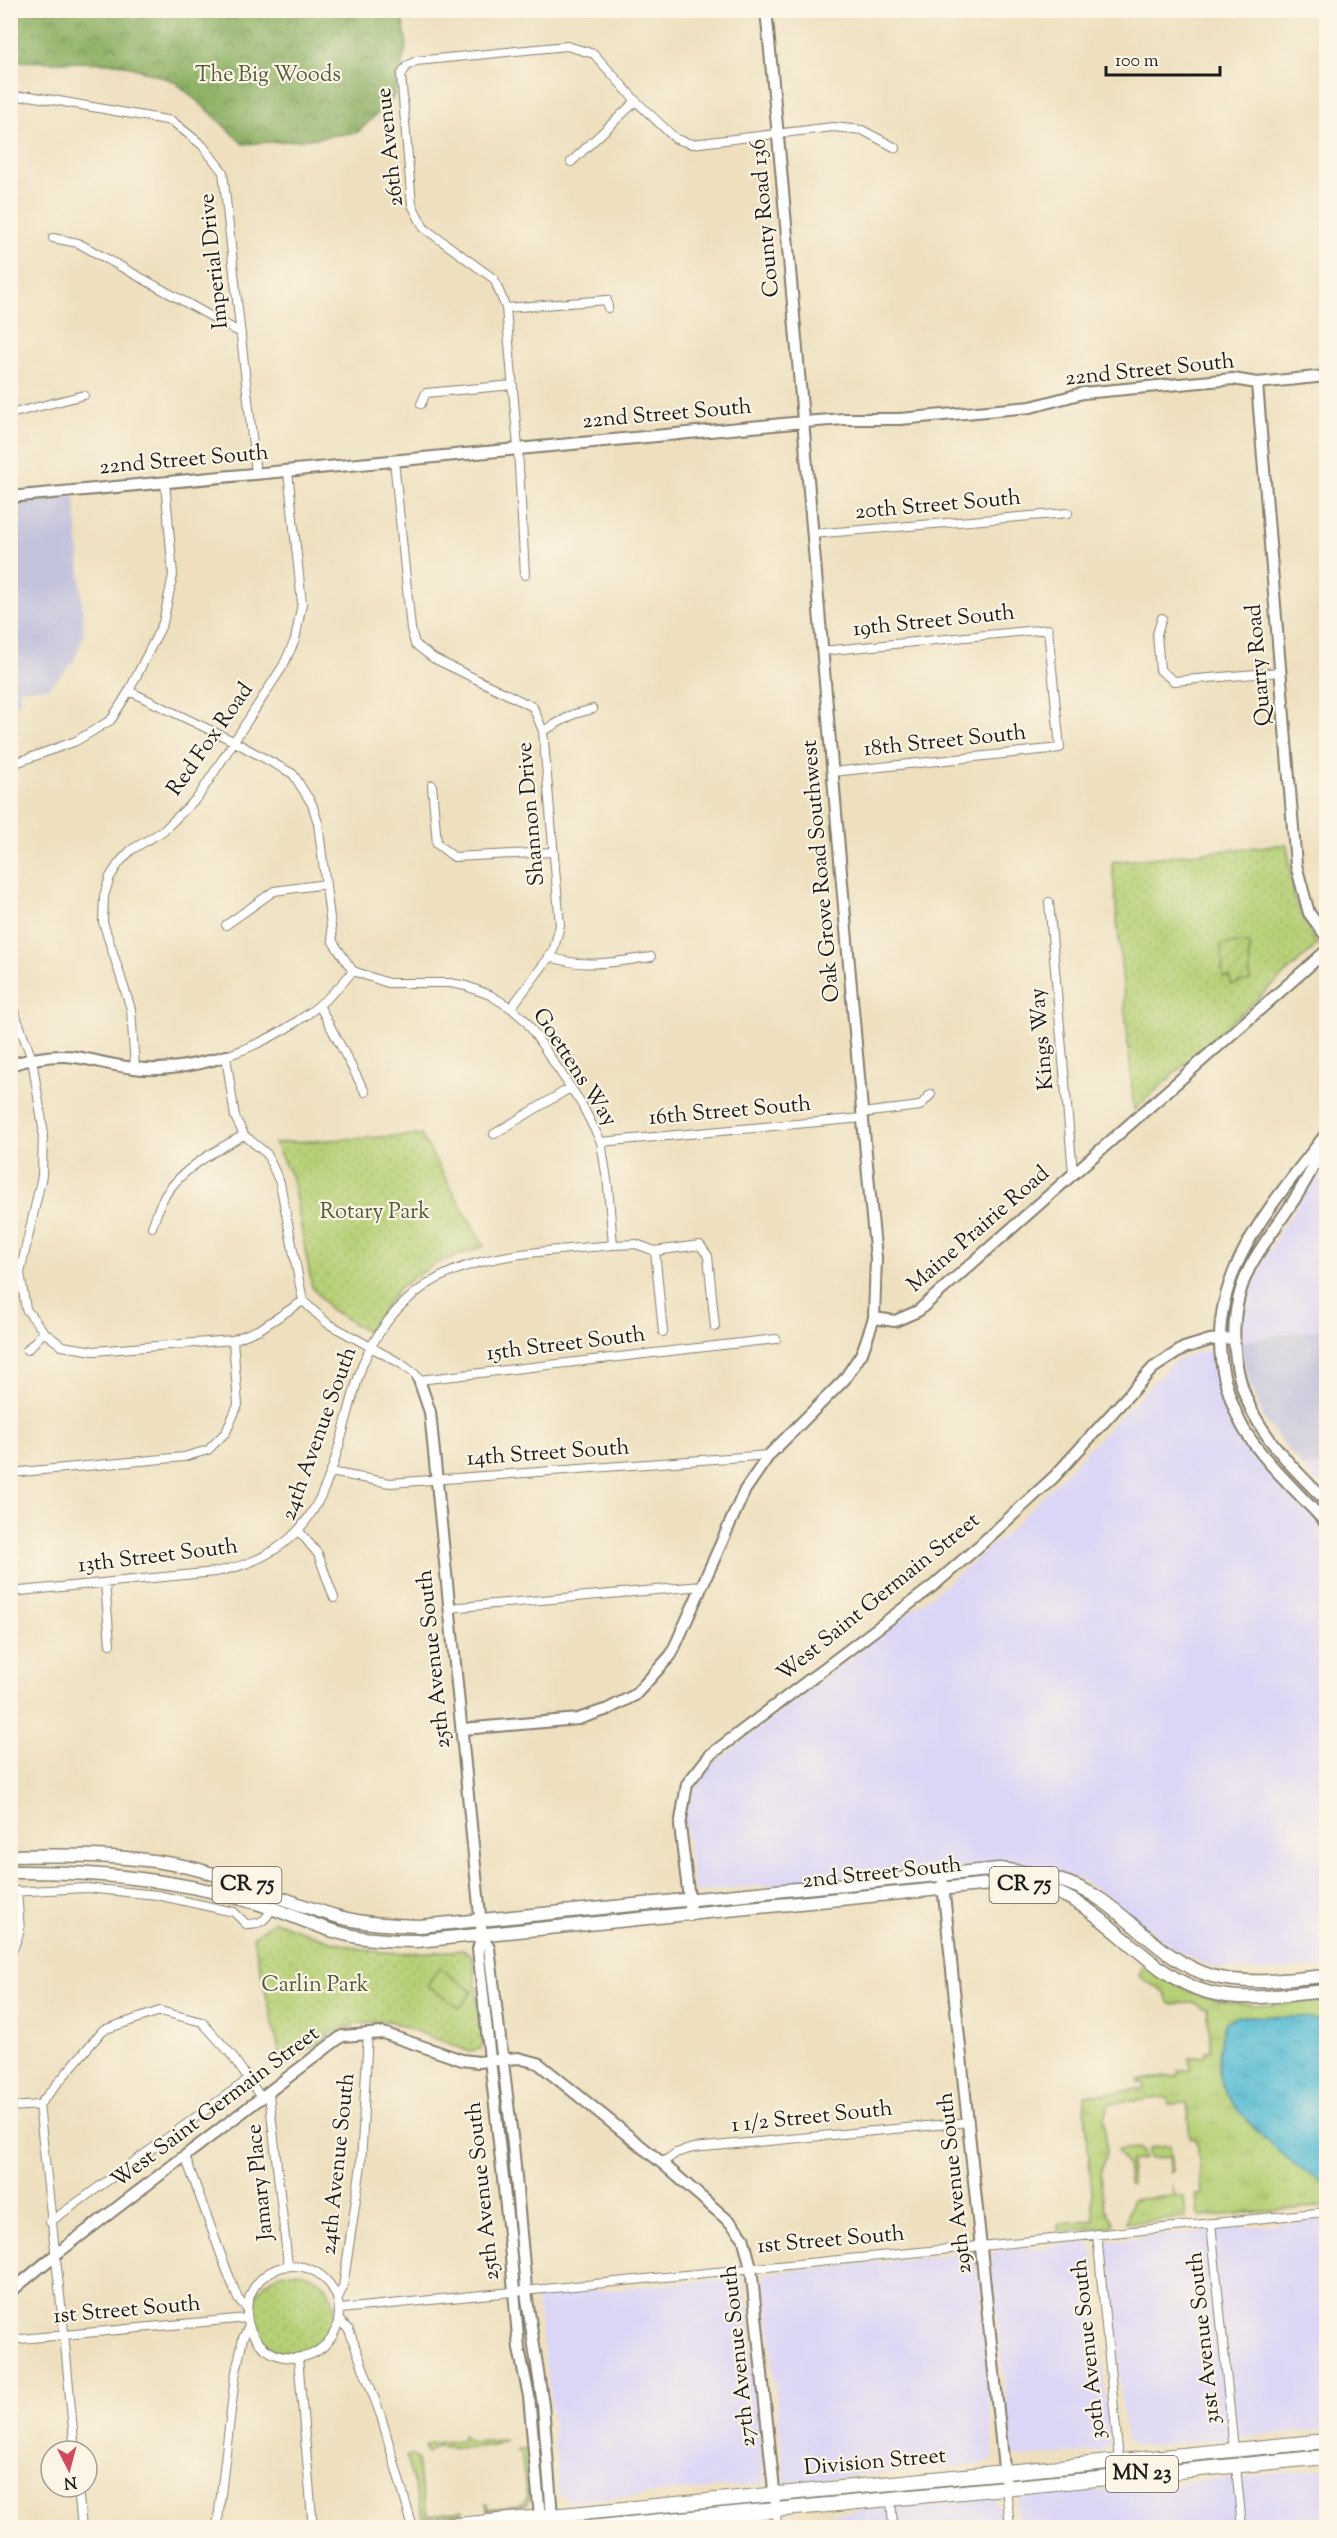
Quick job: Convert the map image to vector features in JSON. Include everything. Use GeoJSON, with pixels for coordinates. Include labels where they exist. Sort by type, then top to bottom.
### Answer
{"type":"FeatureCollection","features":[{"type":"Feature","properties":{"kind":"highway","name":"Division Street"},"geometry":{"type":"LineString","coordinates":[[427,2528],[547,2522],[774,2494],[1326,2441]]}},
{"type":"Feature","properties":{"kind":"highway","name":"Division Street"},"geometry":{"type":"LineString","coordinates":[[588,2528],[1326,2457]]}},
{"type":"Feature","properties":{"kind":"main road","name":"CR 75"},"geometry":{"type":"LineString","coordinates":[[10,1856],[69,1855],[129,1858],[195,1869],[340,1917],[384,1925],[420,1926],[481,1920]]}},
{"type":"Feature","properties":{"kind":"main road","name":"2nd Street South"},"geometry":{"type":"LineString","coordinates":[[481,1920],[999,1869],[1034,1873],[1068,1882],[1102,1900],[1180,1963],[1212,1976],[1240,1981],[1326,1976]]}},
{"type":"Feature","properties":{"kind":"main road","name":"CR 75"},"geometry":{"type":"LineString","coordinates":[[10,1872],[64,1871],[128,1875],[189,1887],[272,1908],[344,1934],[378,1940],[417,1941],[482,1936]]}},
{"type":"Feature","properties":{"kind":"main road","name":"2nd Street South"},"geometry":{"type":"LineString","coordinates":[[482,1936],[1000,1883],[1022,1885],[1064,1896],[1083,1906],[1162,1970],[1207,1992],[1258,1997],[1326,1991]]}},
{"type":"Feature","properties":{"kind":"street","name":"County Road 136"},"geometry":{"type":"LineString","coordinates":[[766,10],[804,422]]}},
{"type":"Feature","properties":{"kind":"street","name":"26th Avenue"},"geometry":{"type":"LineString","coordinates":[[525,575],[518,448],[506,308],[494,279],[424,228],[412,205],[401,75],[407,66],[416,61],[567,46],[594,54],[636,101]]}},
{"type":"Feature","properties":{"kind":"street","name":"Imperial Drive"},"geometry":{"type":"LineString","coordinates":[[10,98],[30,96],[172,122],[202,145],[223,172],[256,473]]}},
{"type":"Feature","properties":{"kind":"street"},"geometry":{"type":"LineString","coordinates":[[571,162],[636,101],[676,139],[692,144],[833,127],[862,130],[896,148]]}},
{"type":"Feature","properties":{"kind":"street"},"geometry":{"type":"LineString","coordinates":[[53,238],[78,243],[241,333]]}},
{"type":"Feature","properties":{"kind":"street"},"geometry":{"type":"LineString","coordinates":[[506,308],[607,300],[608,308]]}},
{"type":"Feature","properties":{"kind":"street","name":"22nd Street South"},"geometry":{"type":"LineString","coordinates":[[10,497],[804,422],[900,419],[1031,407],[1083,393],[1233,379],[1257,383],[1326,376]]}},
{"type":"Feature","properties":{"kind":"street","name":"Quarry Road"},"geometry":{"type":"LineString","coordinates":[[1257,383],[1296,865],[1309,913],[1326,936]]}},
{"type":"Feature","properties":{"kind":"street"},"geometry":{"type":"LineString","coordinates":[[421,404],[426,393],[513,385]]}},
{"type":"Feature","properties":{"kind":"street"},"geometry":{"type":"LineString","coordinates":[[10,414],[84,395]]}},
{"type":"Feature","properties":{"kind":"street","name":"Oak Grove Road Southwest"},"geometry":{"type":"LineString","coordinates":[[804,422],[876,1258],[874,1318]]}},
{"type":"Feature","properties":{"kind":"street","name":"Shannon Drive"},"geometry":{"type":"LineString","coordinates":[[394,460],[411,629],[415,644],[433,658],[533,707],[543,731],[560,925],[553,952],[511,1008]]}},
{"type":"Feature","properties":{"kind":"street","name":"Red Fox Road"},"geometry":{"type":"LineString","coordinates":[[135,1068],[131,1010],[103,922],[104,896],[110,877],[131,850],[164,831],[198,798],[283,666],[295,640],[302,603],[288,472]]}},
{"type":"Feature","properties":{"kind":"street"},"geometry":{"type":"LineString","coordinates":[[10,765],[76,741],[111,720],[129,690],[163,622],[173,575],[165,482]]}},
{"type":"Feature","properties":{"kind":"street","name":"20th Street South"},"geometry":{"type":"LineString","coordinates":[[812,534],[1068,513]]}},
{"type":"Feature","properties":{"kind":"street"},"geometry":{"type":"LineString","coordinates":[[1162,618],[1157,634],[1160,670],[1174,681],[1280,672]]}},
{"type":"Feature","properties":{"kind":"street","name":"19th Street South"},"geometry":{"type":"LineString","coordinates":[[822,651],[1048,628],[1060,748]]}},
{"type":"Feature","properties":{"kind":"street"},"geometry":{"type":"LineString","coordinates":[[10,1065],[32,1059],[72,1056],[135,1068],[157,1069],[204,1063],[270,1038],[336,992],[353,971],[333,942],[318,823],[312,804],[293,774],[233,741],[129,690]]}},
{"type":"Feature","properties":{"kind":"street"},"geometry":{"type":"LineString","coordinates":[[543,731],[574,714],[593,709]]}},
{"type":"Feature","properties":{"kind":"street","name":"18th Street South"},"geometry":{"type":"LineString","coordinates":[[833,772],[1060,748]]}},
{"type":"Feature","properties":{"kind":"street"},"geometry":{"type":"LineString","coordinates":[[432,785],[437,844],[454,857],[553,852]]}},
{"type":"Feature","properties":{"kind":"street"},"geometry":{"type":"LineString","coordinates":[[226,925],[274,891],[326,884]]}},
{"type":"Feature","properties":{"kind":"street","name":"Kings Way"},"geometry":{"type":"LineString","coordinates":[[1049,902],[1073,1173]]}},
{"type":"Feature","properties":{"kind":"street","name":"Maine Prairie Road"},"geometry":{"type":"LineString","coordinates":[[874,1318],[895,1321],[918,1311],[1326,951]]}},
{"type":"Feature","properties":{"kind":"street"},"geometry":{"type":"LineString","coordinates":[[549,956],[565,963],[584,964],[651,957]]}},
{"type":"Feature","properties":{"kind":"street","name":"Goettens Way"},"geometry":{"type":"LineString","coordinates":[[353,971],[388,983],[450,983],[466,986],[490,995],[526,1021],[593,1124],[601,1142],[608,1186],[613,1245]]}},
{"type":"Feature","properties":{"kind":"street"},"geometry":{"type":"LineString","coordinates":[[10,1000],[32,1059],[42,1128],[42,1176],[20,1273],[26,1309],[44,1332],[62,1346],[93,1351],[233,1340],[260,1329],[303,1301]]}},
{"type":"Feature","properties":{"kind":"street"},"geometry":{"type":"LineString","coordinates":[[319,1005],[365,1092]]}},
{"type":"Feature","properties":{"kind":"street"},"geometry":{"type":"LineString","coordinates":[[226,1056],[235,1117],[244,1135],[267,1154],[280,1183],[303,1301],[327,1323],[400,1363],[415,1374],[418,1380]]}},
{"type":"Feature","properties":{"kind":"street"},"geometry":{"type":"LineString","coordinates":[[494,1134],[570,1088]]}},
{"type":"Feature","properties":{"kind":"street","name":"16th Street South"},"geometry":{"type":"LineString","coordinates":[[601,1142],[862,1115],[920,1106],[931,1094]]}},
{"type":"Feature","properties":{"kind":"street"},"geometry":{"type":"LineString","coordinates":[[1326,1134],[1264,1217],[1240,1257],[1226,1289],[1220,1339],[1226,1383],[1241,1424],[1266,1459],[1326,1523]]}},
{"type":"Feature","properties":{"kind":"street"},"geometry":{"type":"LineString","coordinates":[[152,1227],[162,1199],[184,1174],[211,1152],[244,1135]]}},
{"type":"Feature","properties":{"kind":"street"},"geometry":{"type":"LineString","coordinates":[[1326,1142],[1301,1189],[1250,1269],[1240,1294],[1234,1338],[1239,1371],[1256,1417],[1282,1454],[1326,1501]]}},
{"type":"Feature","properties":{"kind":"street"},"geometry":{"type":"LineString","coordinates":[[371,1346],[405,1302],[443,1274],[481,1259],[613,1245],[636,1244],[655,1251],[700,1245],[708,1256],[715,1327]]}},
{"type":"Feature","properties":{"kind":"street"},"geometry":{"type":"LineString","coordinates":[[655,1251],[663,1332]]}},
{"type":"Feature","properties":{"kind":"street"},"geometry":{"type":"LineString","coordinates":[[463,1729],[578,1719],[608,1709],[635,1695],[671,1655],[746,1490],[770,1455],[844,1380],[862,1353],[874,1318]]}},
{"type":"Feature","properties":{"kind":"street"},"geometry":{"type":"LineString","coordinates":[[27,1350],[44,1332]]}},
{"type":"Feature","properties":{"kind":"street","name":"West Saint Germain Street"},"geometry":{"type":"LineString","coordinates":[[692,1915],[680,1826],[687,1784],[710,1755],[933,1586],[980,1545],[1054,1477],[1153,1368],[1184,1348],[1234,1338]]}},
{"type":"Feature","properties":{"kind":"street","name":"15th Street South"},"geometry":{"type":"LineString","coordinates":[[418,1380],[777,1339]]}},
{"type":"Feature","properties":{"kind":"street"},"geometry":{"type":"LineString","coordinates":[[10,1473],[184,1458],[208,1449],[226,1432],[238,1405],[233,1340]]}},
{"type":"Feature","properties":{"kind":"street","name":"24th Avenue South"},"geometry":{"type":"LineString","coordinates":[[334,1598],[318,1554],[299,1531],[312,1514],[330,1472],[356,1384],[371,1346]]}},
{"type":"Feature","properties":{"kind":"street","name":"25th Avenue South"},"geometry":{"type":"LineString","coordinates":[[418,1380],[430,1412],[481,1920],[482,1936],[478,1949],[519,2349],[530,2396],[533,2442],[547,2522]]}},
{"type":"Feature","properties":{"kind":"street","name":"14th Street South"},"geometry":{"type":"LineString","coordinates":[[330,1472],[390,1483],[770,1455]]}},
{"type":"Feature","properties":{"kind":"street","name":"13th Street South"},"geometry":{"type":"LineString","coordinates":[[10,1592],[215,1572],[241,1567],[274,1552],[299,1531]]}},
{"type":"Feature","properties":{"kind":"street"},"geometry":{"type":"LineString","coordinates":[[105,1583],[110,1644]]}},
{"type":"Feature","properties":{"kind":"street"},"geometry":{"type":"LineString","coordinates":[[449,1608],[702,1586]]}},
{"type":"Feature","properties":{"kind":"street","name":"29th Avenue South"},"geometry":{"type":"LineString","coordinates":[[942,1875],[1006,2487]]}},
{"type":"Feature","properties":{"kind":"street"},"geometry":{"type":"LineString","coordinates":[[10,1957],[20,1931],[14,1891],[86,1888],[157,1895],[234,1912],[246,1924],[259,1924],[267,1919],[272,1908]]}},
{"type":"Feature","properties":{"kind":"street","name":"25th Avenue South"},"geometry":{"type":"LineString","coordinates":[[482,1936],[489,1948],[503,2060],[526,2290],[546,2440],[547,2522]]}},
{"type":"Feature","properties":{"kind":"street","name":"Jamary Place"},"geometry":{"type":"LineString","coordinates":[[39,2105],[104,2030],[160,2011],[202,2022],[266,2096],[288,2265]]}},
{"type":"Feature","properties":{"kind":"street","name":"24th Avenue South"},"geometry":{"type":"LineString","coordinates":[[338,2298],[343,2287],[361,2164],[368,2033]]}},
{"type":"Feature","properties":{"kind":"street","name":"West Saint Germain Street"},"geometry":{"type":"LineString","coordinates":[[10,2292],[55,2255],[342,2036],[383,2033],[462,2060],[503,2060]]}},
{"type":"Feature","properties":{"kind":"street","name":"27th Avenue South"},"geometry":{"type":"LineString","coordinates":[[503,2060],[518,2058],[538,2063],[662,2163],[738,2230],[746,2245],[751,2267],[776,2510]]}},
{"type":"Feature","properties":{"kind":"street","name":"West Saint Germain Street"},"geometry":{"type":"LineString","coordinates":[[50,2222],[249,2079]]}},
{"type":"Feature","properties":{"kind":"street"},"geometry":{"type":"LineString","coordinates":[[10,2107],[39,2105],[74,2439]]}},
{"type":"Feature","properties":{"kind":"street","name":"1 1/2 Street South"},"geometry":{"type":"LineString","coordinates":[[662,2163],[676,2153],[693,2148],[969,2122]]}},
{"type":"Feature","properties":{"kind":"street"},"geometry":{"type":"LineString","coordinates":[[185,2156],[238,2298],[247,2308]]}},
{"type":"Feature","properties":{"kind":"street","name":"1st Street South"},"geometry":{"type":"LineString","coordinates":[[340,2309],[1326,2212]]}},
{"type":"Feature","properties":{"kind":"street","name":"31st Avenue South"},"geometry":{"type":"LineString","coordinates":[[1211,2223],[1234,2450]]}},
{"type":"Feature","properties":{"kind":"street","name":"30th Avenue South"},"geometry":{"type":"LineString","coordinates":[[1097,2234],[1119,2460]]}},
{"type":"Feature","properties":{"kind":"street"},"geometry":{"type":"LineString","coordinates":[[288,2265],[304,2266],[319,2273],[330,2283],[338,2298],[339,2320],[334,2334],[325,2346],[312,2354],[298,2358],[282,2357],[268,2351],[256,2340],[248,2322],[247,2308],[251,2292],[260,2279],[273,2270],[288,2265]]}},
{"type":"Feature","properties":{"kind":"street"},"geometry":{"type":"LineString","coordinates":[[339,2320],[349,2330],[381,2416],[413,2528]]}},
{"type":"Feature","properties":{"kind":"street"},"geometry":{"type":"LineString","coordinates":[[217,2528],[235,2377],[248,2322]]}},
{"type":"Feature","properties":{"kind":"street","name":"1st Street South"},"geometry":{"type":"LineString","coordinates":[[10,2340],[248,2322]]}},
{"type":"Feature","properties":{"kind":"street"},"geometry":{"type":"LineString","coordinates":[[298,2358],[313,2528]]}},
{"type":"Feature","properties":{"kind":"street"},"geometry":{"type":"LineString","coordinates":[[1236,2466],[1242,2528]]}},
{"type":"Feature","properties":{"kind":"street"},"geometry":{"type":"LineString","coordinates":[[1006,2487],[1010,2528]]}},
{"type":"Feature","properties":{"kind":"street"},"geometry":{"type":"LineString","coordinates":[[79,2499],[82,2528]]}},
{"type":"Feature","properties":{"kind":"street"},"geometry":{"type":"LineString","coordinates":[[891,2499],[893,2528]]}},
{"type":"Feature","properties":{"kind":"street"},"geometry":{"type":"LineString","coordinates":[[776,2510],[777,2528]]}},
{"type":"Feature","properties":{"kind":"shaded area"},"geometry":{"type":"Polygon","coordinates":[[[75,496],[84,634],[73,663],[48,688],[19,689],[20,702],[11,703],[11,503],[75,496]]]}},
{"type":"Feature","properties":{"kind":"shaded area"},"geometry":{"type":"Polygon","coordinates":[[[1326,1158],[1326,1329],[1240,1342],[1242,1308],[1256,1271],[1326,1158]]]}},
{"type":"Feature","properties":{"kind":"shaded area"},"geometry":{"type":"Polygon","coordinates":[[[1326,1329],[1326,1464],[1302,1467],[1265,1421],[1248,1380],[1240,1342],[1326,1329]]]}},
{"type":"Feature","properties":{"kind":"shaded area"},"geometry":{"type":"Polygon","coordinates":[[[1215,1349],[1221,1382],[1244,1438],[1326,1530],[1326,1966],[1270,1972],[1221,1968],[1200,1962],[1173,1948],[1112,1899],[1082,1880],[1054,1871],[1012,1863],[694,1892],[685,1821],[687,1805],[695,1788],[713,1764],[950,1581],[1009,1531],[1171,1364],[1196,1352],[1215,1349]]]}},
{"type":"Feature","properties":{"kind":"shaded area"},"geometry":{"type":"Polygon","coordinates":[[[1326,1464],[1326,1489],[1302,1467],[1326,1464]]]}},
{"type":"Feature","properties":{"kind":"shaded area"},"geometry":{"type":"Polygon","coordinates":[[[1326,2219],[1326,2429],[1136,2447],[1128,2443],[1111,2303],[1106,2245],[1108,2241],[1326,2219]]]}},
{"type":"Feature","properties":{"kind":"shaded area"},"geometry":{"type":"Polygon","coordinates":[[[1089,2243],[1092,2247],[1110,2443],[1102,2451],[1020,2457],[1014,2454],[1012,2448],[990,2257],[996,2251],[1089,2243]]]}},
{"type":"Feature","properties":{"kind":"shaded area"},"geometry":{"type":"Polygon","coordinates":[[[968,2253],[975,2255],[978,2264],[994,2457],[992,2460],[987,2464],[785,2482],[764,2274],[968,2253]]]}},
{"type":"Feature","properties":{"kind":"shaded area"},"geometry":{"type":"Polygon","coordinates":[[[741,2277],[745,2286],[765,2484],[569,2501],[559,2494],[550,2393],[537,2302],[540,2296],[741,2277]]]}},
{"type":"Feature","properties":{"kind":"shaded area"},"geometry":{"type":"Polygon","coordinates":[[[1326,2469],[1326,2527],[1019,2527],[1017,2503],[1021,2498],[1326,2469]]]}},
{"type":"Feature","properties":{"kind":"shaded area"},"geometry":{"type":"Polygon","coordinates":[[[994,2499],[999,2506],[1000,2527],[683,2528],[994,2499]]]}},
{"type":"Feature","properties":{"kind":"green space","name":"The Big Woods"},"geometry":{"type":"Polygon","coordinates":[[[10,11],[401,11],[407,44],[393,98],[358,132],[302,140],[243,144],[174,81],[119,63],[11,61],[10,11]]]}},
{"type":"Feature","properties":{"kind":"green space"},"geometry":{"type":"Polygon","coordinates":[[[1287,844],[1294,899],[1317,945],[1134,1110],[1112,862],[1287,844]]]}},
{"type":"Feature","properties":{"kind":"green space"},"geometry":{"type":"Polygon","coordinates":[[[1249,943],[1250,981],[1231,985],[1230,977],[1223,977],[1221,944],[1249,943]]]}},
{"type":"Feature","properties":{"kind":"green space","name":"Rotary Park"},"geometry":{"type":"Polygon","coordinates":[[[421,1135],[484,1246],[436,1263],[399,1288],[367,1332],[330,1309],[312,1287],[292,1178],[274,1143],[421,1135]]]}},
{"type":"Feature","properties":{"kind":"green space","name":"Carlin Park"},"geometry":{"type":"Polygon","coordinates":[[[274,1921],[326,1940],[367,1950],[401,1953],[464,1950],[471,1954],[483,2045],[481,2049],[468,2051],[389,2021],[358,2024],[336,2030],[283,2068],[253,1937],[274,1921]]]}},
{"type":"Feature","properties":{"kind":"green space"},"geometry":{"type":"Polygon","coordinates":[[[1143,1965],[1192,1992],[1224,2002],[1275,2005],[1326,2001],[1326,2206],[1201,2217],[1198,2215],[1196,2195],[1202,2194],[1197,2140],[1190,2138],[1187,2103],[1169,2104],[1167,2097],[1107,2104],[1108,2110],[1104,2118],[1107,2152],[1100,2174],[1104,2207],[1114,2224],[1110,2227],[1059,2231],[1057,2227],[1061,2223],[1094,2220],[1084,2096],[1144,2088],[1144,2083],[1139,2083],[1139,2080],[1178,2076],[1178,2071],[1190,2069],[1189,2058],[1205,2056],[1206,2051],[1211,2049],[1207,2008],[1202,2008],[1195,2003],[1170,2004],[1165,1993],[1139,1976],[1143,1965]]]}},
{"type":"Feature","properties":{"kind":"green space"},"geometry":{"type":"Polygon","coordinates":[[[439,1968],[472,1991],[460,2008],[427,1985],[439,1968]]]}},
{"type":"Feature","properties":{"kind":"green space"},"geometry":{"type":"Polygon","coordinates":[[[1170,2145],[1173,2171],[1171,2173],[1169,2157],[1149,2159],[1148,2151],[1152,2147],[1170,2145]]]}},
{"type":"Feature","properties":{"kind":"green space"},"geometry":{"type":"Polygon","coordinates":[[[1138,2148],[1143,2151],[1144,2159],[1130,2161],[1132,2184],[1129,2184],[1127,2166],[1117,2150],[1138,2148]]]}},
{"type":"Feature","properties":{"kind":"green space"},"geometry":{"type":"Polygon","coordinates":[[[1172,2184],[1175,2197],[1184,2196],[1186,2218],[1126,2223],[1132,2200],[1173,2196],[1172,2184]]]}},
{"type":"Feature","properties":{"kind":"green space"},"geometry":{"type":"Polygon","coordinates":[[[294,2272],[310,2275],[323,2284],[332,2297],[335,2313],[332,2329],[323,2342],[310,2351],[294,2354],[278,2351],[265,2342],[256,2329],[253,2313],[256,2297],[265,2284],[278,2275],[294,2272]]]}},
{"type":"Feature","properties":{"kind":"green space"},"geometry":{"type":"Polygon","coordinates":[[[462,2435],[472,2442],[506,2440],[481,2447],[436,2446],[427,2453],[425,2444],[462,2440],[462,2435]]]}},
{"type":"Feature","properties":{"kind":"green space"},"geometry":{"type":"Polygon","coordinates":[[[526,2448],[530,2496],[528,2505],[487,2511],[486,2503],[488,2509],[518,2506],[525,2503],[527,2498],[521,2453],[515,2450],[526,2448]]]}},
{"type":"Feature","properties":{"kind":"green space"},"geometry":{"type":"Polygon","coordinates":[[[411,2455],[417,2459],[420,2486],[428,2515],[462,2511],[462,2514],[423,2518],[406,2456],[411,2455]]]}},
{"type":"Feature","properties":{"kind":"water"},"geometry":{"type":"Polygon","coordinates":[[[1235,2017],[1305,2017],[1326,2022],[1326,2181],[1299,2167],[1266,2140],[1238,2109],[1221,2083],[1219,2062],[1225,2023],[1235,2017]]]}}]}
